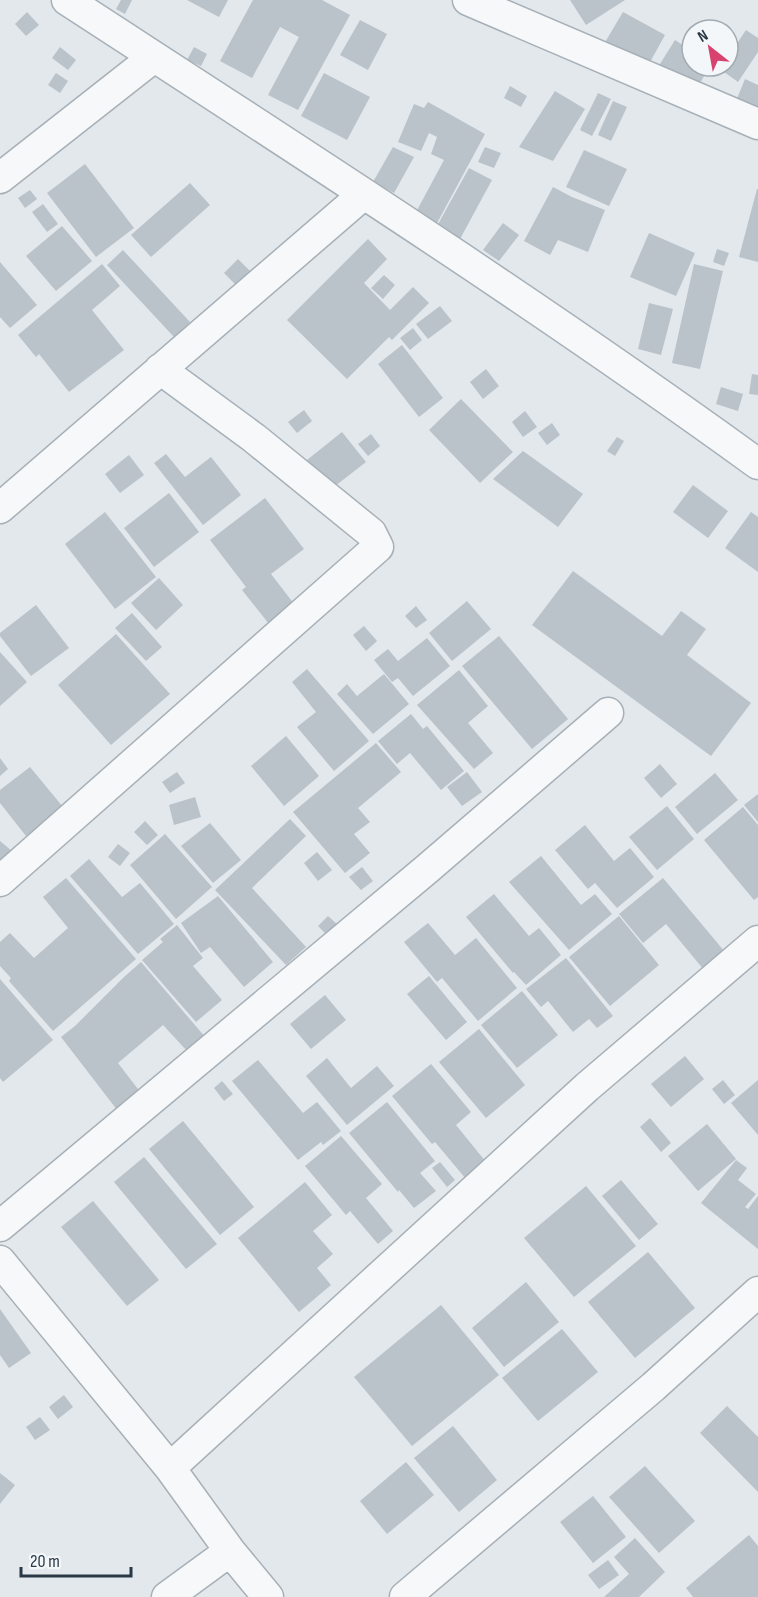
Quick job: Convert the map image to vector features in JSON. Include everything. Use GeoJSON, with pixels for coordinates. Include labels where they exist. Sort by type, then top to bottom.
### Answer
{"type":"FeatureCollection","features":[{"type":"Feature","properties":{"kind":"street"},"geometry":{"type":"LineString","coordinates":[[67,0],[599,351],[758,464]]}},
{"type":"Feature","properties":{"kind":"street"},"geometry":{"type":"LineString","coordinates":[[468,0],[758,124]]}},
{"type":"Feature","properties":{"kind":"street"},"geometry":{"type":"LineString","coordinates":[[0,178],[154,57]]}},
{"type":"Feature","properties":{"kind":"street"},"geometry":{"type":"LineString","coordinates":[[0,508],[364,194]]}},
{"type":"Feature","properties":{"kind":"street"},"geometry":{"type":"LineString","coordinates":[[0,881],[378,547],[370,533],[254,438],[160,369]]}},
{"type":"Feature","properties":{"kind":"street"},"geometry":{"type":"LineString","coordinates":[[0,1226],[427,869],[608,713]]}},
{"type":"Feature","properties":{"kind":"street"},"geometry":{"type":"LineString","coordinates":[[170,1468],[587,1087],[758,941]]}},
{"type":"Feature","properties":{"kind":"street"},"geometry":{"type":"LineString","coordinates":[[0,1261],[170,1468],[230,1551],[268,1597]]}},
{"type":"Feature","properties":{"kind":"street"},"geometry":{"type":"LineString","coordinates":[[405,1597],[653,1387],[758,1292]]}},
{"type":"Feature","properties":{"kind":"street"},"geometry":{"type":"LineString","coordinates":[[167,1597],[230,1551]]}},
{"type":"Feature","properties":{"kind":"building"},"geometry":{"type":"Polygon","coordinates":[[[121,0],[132,0],[125,14],[116,9],[121,0]]]}},
{"type":"Feature","properties":{"kind":"building"},"geometry":{"type":"Polygon","coordinates":[[[187,0],[228,0],[219,17],[187,0]]]}},
{"type":"Feature","properties":{"kind":"building"},"geometry":{"type":"Polygon","coordinates":[[[253,0],[322,0],[350,15],[298,110],[268,95],[299,37],[280,27],[252,78],[220,61],[253,0]]]}},
{"type":"Feature","properties":{"kind":"building"},"geometry":{"type":"Polygon","coordinates":[[[570,0],[625,0],[586,25],[570,0]]]}},
{"type":"Feature","properties":{"kind":"building"},"geometry":{"type":"Polygon","coordinates":[[[27,12],[39,25],[26,36],[15,24],[27,12]]]}},
{"type":"Feature","properties":{"kind":"building"},"geometry":{"type":"Polygon","coordinates":[[[623,12],[665,35],[644,73],[601,49],[623,12]]]}},
{"type":"Feature","properties":{"kind":"building"},"geometry":{"type":"Polygon","coordinates":[[[360,20],[387,34],[368,70],[340,55],[360,20]]]}},
{"type":"Feature","properties":{"kind":"building"},"geometry":{"type":"Polygon","coordinates":[[[746,30],[758,38],[758,52],[738,82],[732,78],[740,78],[740,39],[746,30]]]}},
{"type":"Feature","properties":{"kind":"building"},"geometry":{"type":"Polygon","coordinates":[[[675,40],[680,43],[680,78],[703,78],[693,95],[655,72],[675,40]]]}},
{"type":"Feature","properties":{"kind":"building"},"geometry":{"type":"Polygon","coordinates":[[[60,47],[76,60],[68,70],[52,58],[60,47]]]}},
{"type":"Feature","properties":{"kind":"building"},"geometry":{"type":"Polygon","coordinates":[[[194,47],[207,54],[201,66],[187,60],[194,47]]]}},
{"type":"Feature","properties":{"kind":"building"},"geometry":{"type":"Polygon","coordinates":[[[56,73],[68,81],[60,93],[48,85],[56,73]]]}},
{"type":"Feature","properties":{"kind":"building"},"geometry":{"type":"Polygon","coordinates":[[[324,73],[370,97],[347,140],[301,116],[324,73]]]}},
{"type":"Feature","properties":{"kind":"building"},"geometry":{"type":"Polygon","coordinates":[[[745,79],[758,85],[758,122],[732,111],[745,79]]]}},
{"type":"Feature","properties":{"kind":"building"},"geometry":{"type":"Polygon","coordinates":[[[510,86],[527,96],[521,107],[504,98],[510,86]]]}},
{"type":"Feature","properties":{"kind":"building"},"geometry":{"type":"Polygon","coordinates":[[[555,91],[585,109],[553,161],[519,147],[555,91]]]}},
{"type":"Feature","properties":{"kind":"building"},"geometry":{"type":"Polygon","coordinates":[[[598,93],[611,99],[592,136],[580,130],[598,93]]]}},
{"type":"Feature","properties":{"kind":"building"},"geometry":{"type":"Polygon","coordinates":[[[613,101],[627,107],[611,141],[598,135],[613,101]]]}},
{"type":"Feature","properties":{"kind":"building"},"geometry":{"type":"Polygon","coordinates":[[[428,102],[485,134],[436,225],[415,214],[444,160],[431,154],[437,137],[429,133],[421,151],[398,142],[414,104],[424,108],[428,102]]]}},
{"type":"Feature","properties":{"kind":"building"},"geometry":{"type":"Polygon","coordinates":[[[393,147],[414,157],[394,193],[373,182],[393,147]]]}},
{"type":"Feature","properties":{"kind":"building"},"geometry":{"type":"Polygon","coordinates":[[[485,147],[501,153],[494,168],[478,162],[485,147]]]}},
{"type":"Feature","properties":{"kind":"building"},"geometry":{"type":"Polygon","coordinates":[[[584,150],[627,169],[609,206],[566,187],[584,150]]]}},
{"type":"Feature","properties":{"kind":"building"},"geometry":{"type":"Polygon","coordinates":[[[85,164],[134,228],[96,257],[47,193],[85,164]]]}},
{"type":"Feature","properties":{"kind":"building"},"geometry":{"type":"Polygon","coordinates":[[[469,168],[492,180],[460,239],[437,226],[469,168]]]}},
{"type":"Feature","properties":{"kind":"building"},"geometry":{"type":"Polygon","coordinates":[[[190,183],[210,205],[151,257],[131,235],[190,183]]]}},
{"type":"Feature","properties":{"kind":"building"},"geometry":{"type":"Polygon","coordinates":[[[553,187],[605,210],[588,252],[558,240],[550,255],[524,241],[553,187]]]}},
{"type":"Feature","properties":{"kind":"building"},"geometry":{"type":"Polygon","coordinates":[[[758,189],[758,262],[739,257],[758,189]]]}},
{"type":"Feature","properties":{"kind":"building"},"geometry":{"type":"Polygon","coordinates":[[[30,190],[37,199],[25,208],[18,198],[30,190]]]}},
{"type":"Feature","properties":{"kind":"building"},"geometry":{"type":"Polygon","coordinates":[[[43,204],[58,224],[47,232],[32,212],[43,204]]]}},
{"type":"Feature","properties":{"kind":"building"},"geometry":{"type":"Polygon","coordinates":[[[503,223],[519,235],[499,261],[483,250],[503,223]]]}},
{"type":"Feature","properties":{"kind":"building"},"geometry":{"type":"Polygon","coordinates":[[[62,226],[92,261],[56,291],[26,256],[62,226]]]}},
{"type":"Feature","properties":{"kind":"building"},"geometry":{"type":"Polygon","coordinates":[[[649,233],[695,253],[676,296],[630,277],[649,233]]]}},
{"type":"Feature","properties":{"kind":"building"},"geometry":{"type":"Polygon","coordinates":[[[368,239],[387,259],[364,283],[390,310],[413,287],[429,303],[392,340],[389,337],[347,379],[287,320],[368,239]]]}},
{"type":"Feature","properties":{"kind":"building"},"geometry":{"type":"Polygon","coordinates":[[[717,249],[729,253],[724,266],[713,262],[717,249]]]}},
{"type":"Feature","properties":{"kind":"building"},"geometry":{"type":"Polygon","coordinates":[[[123,250],[190,322],[174,337],[107,265],[123,250]]]}},
{"type":"Feature","properties":{"kind":"building"},"geometry":{"type":"Polygon","coordinates":[[[238,259],[253,274],[239,288],[224,273],[238,259]]]}},
{"type":"Feature","properties":{"kind":"building"},"geometry":{"type":"Polygon","coordinates":[[[0,262],[37,305],[10,328],[0,317],[0,262]]]}},
{"type":"Feature","properties":{"kind":"building"},"geometry":{"type":"Polygon","coordinates":[[[102,264],[120,286],[92,310],[124,350],[69,392],[39,354],[36,357],[18,335],[102,264]]]}},
{"type":"Feature","properties":{"kind":"building"},"geometry":{"type":"Polygon","coordinates":[[[694,264],[723,271],[700,369],[672,363],[694,264]]]}},
{"type":"Feature","properties":{"kind":"building"},"geometry":{"type":"Polygon","coordinates":[[[384,275],[395,285],[383,299],[371,288],[384,275]]]}},
{"type":"Feature","properties":{"kind":"building"},"geometry":{"type":"Polygon","coordinates":[[[649,303],[673,309],[661,355],[638,349],[649,303]]]}},
{"type":"Feature","properties":{"kind":"building"},"geometry":{"type":"Polygon","coordinates":[[[440,306],[452,321],[428,339],[416,324],[440,306]]]}},
{"type":"Feature","properties":{"kind":"building"},"geometry":{"type":"Polygon","coordinates":[[[413,328],[422,340],[410,350],[400,338],[413,328]]]}},
{"type":"Feature","properties":{"kind":"building"},"geometry":{"type":"Polygon","coordinates":[[[402,345],[443,398],[419,417],[378,364],[402,345]]]}},
{"type":"Feature","properties":{"kind":"building"},"geometry":{"type":"Polygon","coordinates":[[[486,369],[499,386],[483,399],[470,382],[486,369]]]}},
{"type":"Feature","properties":{"kind":"building"},"geometry":{"type":"Polygon","coordinates":[[[752,374],[758,375],[758,395],[749,394],[752,374]]]}},
{"type":"Feature","properties":{"kind":"building"},"geometry":{"type":"Polygon","coordinates":[[[721,387],[743,394],[738,411],[716,404],[721,387]]]}},
{"type":"Feature","properties":{"kind":"building"},"geometry":{"type":"Polygon","coordinates":[[[461,399],[513,452],[480,483],[429,430],[461,399]]]}},
{"type":"Feature","properties":{"kind":"building"},"geometry":{"type":"Polygon","coordinates":[[[304,410],[312,421],[297,433],[288,422],[304,410]]]}},
{"type":"Feature","properties":{"kind":"building"},"geometry":{"type":"Polygon","coordinates":[[[525,411],[537,427],[523,437],[512,422],[525,411]]]}},
{"type":"Feature","properties":{"kind":"building"},"geometry":{"type":"Polygon","coordinates":[[[552,423],[560,435],[547,445],[538,433],[552,423]]]}},
{"type":"Feature","properties":{"kind":"building"},"geometry":{"type":"Polygon","coordinates":[[[342,432],[366,462],[330,490],[307,460],[342,432]]]}},
{"type":"Feature","properties":{"kind":"building"},"geometry":{"type":"Polygon","coordinates":[[[371,434],[380,446],[368,456],[358,444],[371,434]]]}},
{"type":"Feature","properties":{"kind":"building"},"geometry":{"type":"Polygon","coordinates":[[[617,437],[624,441],[615,456],[607,451],[617,437]]]}},
{"type":"Feature","properties":{"kind":"building"},"geometry":{"type":"Polygon","coordinates":[[[523,451],[583,494],[558,527],[493,479],[523,451]]]}},
{"type":"Feature","properties":{"kind":"building"},"geometry":{"type":"Polygon","coordinates":[[[166,454],[185,477],[211,457],[241,495],[203,525],[154,463],[166,454]]]}},
{"type":"Feature","properties":{"kind":"building"},"geometry":{"type":"Polygon","coordinates":[[[129,455],[144,475],[120,493],[105,474],[129,455]]]}},
{"type":"Feature","properties":{"kind":"building"},"geometry":{"type":"Polygon","coordinates":[[[693,485],[728,511],[708,538],[673,512],[693,485]]]}},
{"type":"Feature","properties":{"kind":"building"},"geometry":{"type":"Polygon","coordinates":[[[169,493],[199,532],[154,567],[124,528],[169,493]]]}},
{"type":"Feature","properties":{"kind":"building"},"geometry":{"type":"Polygon","coordinates":[[[265,498],[304,549],[271,574],[298,609],[273,629],[242,590],[246,587],[210,540],[265,498]]]}},
{"type":"Feature","properties":{"kind":"building"},"geometry":{"type":"Polygon","coordinates":[[[105,512],[156,577],[115,609],[65,544],[105,512]]]}},
{"type":"Feature","properties":{"kind":"building"},"geometry":{"type":"Polygon","coordinates":[[[751,512],[758,517],[758,572],[725,548],[751,512]]]}},
{"type":"Feature","properties":{"kind":"building"},"geometry":{"type":"Polygon","coordinates":[[[573,571],[662,636],[681,611],[706,629],[687,655],[751,703],[711,756],[532,625],[573,571]]]}},
{"type":"Feature","properties":{"kind":"building"},"geometry":{"type":"Polygon","coordinates":[[[159,578],[183,605],[156,630],[131,603],[159,578]]]}},
{"type":"Feature","properties":{"kind":"building"},"geometry":{"type":"Polygon","coordinates":[[[467,601],[491,629],[452,661],[429,633],[467,601]]]}},
{"type":"Feature","properties":{"kind":"building"},"geometry":{"type":"Polygon","coordinates":[[[36,605],[69,648],[31,676],[0,633],[36,605]]]}},
{"type":"Feature","properties":{"kind":"building"},"geometry":{"type":"Polygon","coordinates":[[[416,606],[427,620],[416,628],[405,616],[416,606]]]}},
{"type":"Feature","properties":{"kind":"building"},"geometry":{"type":"Polygon","coordinates":[[[132,613],[162,647],[146,661],[115,628],[132,613]]]}},
{"type":"Feature","properties":{"kind":"building"},"geometry":{"type":"Polygon","coordinates":[[[364,626],[377,641],[366,651],[353,635],[364,626]]]}},
{"type":"Feature","properties":{"kind":"building"},"geometry":{"type":"Polygon","coordinates":[[[116,634],[170,694],[111,745],[58,685],[116,634]]]}},
{"type":"Feature","properties":{"kind":"building"},"geometry":{"type":"Polygon","coordinates":[[[499,636],[568,719],[532,749],[462,666],[499,636]]]}},
{"type":"Feature","properties":{"kind":"building"},"geometry":{"type":"Polygon","coordinates":[[[427,638],[450,666],[413,696],[398,678],[392,682],[374,660],[388,649],[398,661],[427,638]]]}},
{"type":"Feature","properties":{"kind":"building"},"geometry":{"type":"Polygon","coordinates":[[[0,652],[27,682],[0,706],[0,652]]]}},
{"type":"Feature","properties":{"kind":"building"},"geometry":{"type":"Polygon","coordinates":[[[307,669],[369,741],[334,771],[297,727],[316,712],[292,682],[307,669]]]}},
{"type":"Feature","properties":{"kind":"building"},"geometry":{"type":"Polygon","coordinates":[[[459,670],[488,706],[468,723],[493,753],[474,769],[417,705],[459,670]]]}},
{"type":"Feature","properties":{"kind":"building"},"geometry":{"type":"Polygon","coordinates":[[[384,674],[409,704],[373,734],[337,694],[347,684],[357,696],[384,674]]]}},
{"type":"Feature","properties":{"kind":"building"},"geometry":{"type":"Polygon","coordinates":[[[411,714],[423,729],[427,726],[464,771],[441,790],[410,753],[397,764],[378,741],[411,714]]]}},
{"type":"Feature","properties":{"kind":"building"},"geometry":{"type":"Polygon","coordinates":[[[286,736],[319,776],[284,806],[251,766],[286,736]]]}},
{"type":"Feature","properties":{"kind":"building"},"geometry":{"type":"Polygon","coordinates":[[[376,743],[401,772],[358,808],[370,822],[354,834],[370,853],[345,873],[293,812],[376,743]]]}},
{"type":"Feature","properties":{"kind":"building"},"geometry":{"type":"Polygon","coordinates":[[[0,758],[8,769],[0,776],[0,758]]]}},
{"type":"Feature","properties":{"kind":"building"},"geometry":{"type":"Polygon","coordinates":[[[660,764],[677,784],[661,798],[644,778],[660,764]]]}},
{"type":"Feature","properties":{"kind":"building"},"geometry":{"type":"Polygon","coordinates":[[[30,767],[63,807],[26,836],[0,803],[0,790],[30,767]]]}},
{"type":"Feature","properties":{"kind":"building"},"geometry":{"type":"Polygon","coordinates":[[[177,772],[185,783],[170,793],[162,782],[177,772]]]}},
{"type":"Feature","properties":{"kind":"building"},"geometry":{"type":"Polygon","coordinates":[[[467,772],[482,792],[462,806],[447,787],[467,772]]]}},
{"type":"Feature","properties":{"kind":"building"},"geometry":{"type":"Polygon","coordinates":[[[715,773],[738,800],[697,834],[675,807],[715,773]]]}},
{"type":"Feature","properties":{"kind":"building"},"geometry":{"type":"Polygon","coordinates":[[[758,794],[758,822],[744,805],[758,794]]]}},
{"type":"Feature","properties":{"kind":"building"},"geometry":{"type":"Polygon","coordinates":[[[195,797],[201,817],[174,825],[169,805],[195,797]]]}},
{"type":"Feature","properties":{"kind":"building"},"geometry":{"type":"Polygon","coordinates":[[[667,806],[694,839],[657,870],[629,837],[667,806]]]}},
{"type":"Feature","properties":{"kind":"building"},"geometry":{"type":"Polygon","coordinates":[[[743,807],[758,825],[758,897],[754,900],[704,840],[743,807]]]}},
{"type":"Feature","properties":{"kind":"building"},"geometry":{"type":"Polygon","coordinates":[[[290,819],[306,836],[252,888],[306,947],[286,965],[215,890],[290,819]]]}},
{"type":"Feature","properties":{"kind":"building"},"geometry":{"type":"Polygon","coordinates":[[[145,821],[158,835],[147,845],[134,832],[145,821]]]}},
{"type":"Feature","properties":{"kind":"building"},"geometry":{"type":"Polygon","coordinates":[[[210,823],[241,860],[213,883],[181,846],[210,823]]]}},
{"type":"Feature","properties":{"kind":"building"},"geometry":{"type":"Polygon","coordinates":[[[585,825],[614,861],[630,848],[654,877],[617,908],[595,883],[588,889],[555,850],[585,825]]]}},
{"type":"Feature","properties":{"kind":"building"},"geometry":{"type":"Polygon","coordinates":[[[165,834],[212,887],[176,919],[130,865],[165,834]]]}},
{"type":"Feature","properties":{"kind":"building"},"geometry":{"type":"Polygon","coordinates":[[[0,841],[13,852],[0,868],[0,841]]]}},
{"type":"Feature","properties":{"kind":"building"},"geometry":{"type":"Polygon","coordinates":[[[118,844],[130,853],[120,866],[108,857],[118,844]]]}},
{"type":"Feature","properties":{"kind":"building"},"geometry":{"type":"Polygon","coordinates":[[[317,852],[332,870],[318,881],[304,863],[317,852]]]}},
{"type":"Feature","properties":{"kind":"building"},"geometry":{"type":"Polygon","coordinates":[[[541,856],[581,905],[595,894],[612,914],[569,950],[509,882],[541,856]]]}},
{"type":"Feature","properties":{"kind":"building"},"geometry":{"type":"Polygon","coordinates":[[[89,859],[122,897],[140,883],[174,924],[138,954],[70,876],[89,859]]]}},
{"type":"Feature","properties":{"kind":"building"},"geometry":{"type":"Polygon","coordinates":[[[362,867],[373,881],[361,890],[349,877],[362,867]]]}},
{"type":"Feature","properties":{"kind":"building"},"geometry":{"type":"Polygon","coordinates":[[[66,878],[136,959],[53,1031],[9,981],[11,978],[0,966],[0,942],[10,933],[34,958],[68,928],[43,897],[66,878]]]}},
{"type":"Feature","properties":{"kind":"building"},"geometry":{"type":"Polygon","coordinates":[[[663,878],[725,952],[704,970],[666,924],[643,943],[619,914],[663,878]]]}},
{"type":"Feature","properties":{"kind":"building"},"geometry":{"type":"Polygon","coordinates":[[[494,894],[529,936],[539,928],[561,955],[526,985],[513,973],[466,917],[494,894]]]}},
{"type":"Feature","properties":{"kind":"building"},"geometry":{"type":"Polygon","coordinates":[[[218,896],[273,962],[244,987],[210,947],[201,953],[181,923],[218,896]]]}},
{"type":"Feature","properties":{"kind":"building"},"geometry":{"type":"Polygon","coordinates":[[[328,916],[339,926],[329,937],[318,926],[328,916]]]}},
{"type":"Feature","properties":{"kind":"building"},"geometry":{"type":"Polygon","coordinates":[[[619,916],[659,965],[610,1006],[569,957],[619,916]]]}},
{"type":"Feature","properties":{"kind":"building"},"geometry":{"type":"Polygon","coordinates":[[[428,923],[455,955],[476,938],[517,988],[478,1021],[442,978],[437,982],[404,942],[428,923]]]}},
{"type":"Feature","properties":{"kind":"building"},"geometry":{"type":"Polygon","coordinates":[[[177,925],[203,958],[193,966],[222,1000],[196,1022],[142,960],[163,942],[160,939],[177,925]]]}},
{"type":"Feature","properties":{"kind":"building"},"geometry":{"type":"Polygon","coordinates":[[[566,958],[613,1016],[597,1028],[589,1019],[573,1032],[548,1001],[541,1007],[526,989],[566,958]]]}},
{"type":"Feature","properties":{"kind":"building"},"geometry":{"type":"Polygon","coordinates":[[[141,962],[206,1038],[189,1053],[163,1025],[118,1063],[144,1097],[121,1115],[61,1037],[141,962]]]}},
{"type":"Feature","properties":{"kind":"building"},"geometry":{"type":"Polygon","coordinates":[[[429,976],[467,1022],[446,1040],[407,994],[429,976]]]}},
{"type":"Feature","properties":{"kind":"building"},"geometry":{"type":"Polygon","coordinates":[[[0,979],[53,1040],[3,1082],[0,1078],[0,979]]]}},
{"type":"Feature","properties":{"kind":"building"},"geometry":{"type":"Polygon","coordinates":[[[522,991],[558,1035],[517,1068],[481,1025],[522,991]]]}},
{"type":"Feature","properties":{"kind":"building"},"geometry":{"type":"Polygon","coordinates":[[[325,995],[346,1020],[311,1049],[290,1024],[325,995]]]}},
{"type":"Feature","properties":{"kind":"building"},"geometry":{"type":"Polygon","coordinates":[[[479,1029],[525,1085],[486,1118],[439,1062],[479,1029]]]}},
{"type":"Feature","properties":{"kind":"building"},"geometry":{"type":"Polygon","coordinates":[[[685,1056],[704,1079],[671,1107],[651,1084],[685,1056]]]}},
{"type":"Feature","properties":{"kind":"building"},"geometry":{"type":"Polygon","coordinates":[[[327,1058],[351,1088],[377,1066],[394,1086],[347,1125],[306,1076],[327,1058]]]}},
{"type":"Feature","properties":{"kind":"building"},"geometry":{"type":"Polygon","coordinates":[[[258,1060],[303,1113],[317,1102],[341,1131],[323,1145],[321,1142],[298,1160],[232,1081],[258,1060]]]}},
{"type":"Feature","properties":{"kind":"building"},"geometry":{"type":"Polygon","coordinates":[[[431,1064],[471,1112],[456,1125],[486,1162],[466,1179],[435,1142],[432,1144],[392,1096],[431,1064]]]}},
{"type":"Feature","properties":{"kind":"building"},"geometry":{"type":"Polygon","coordinates":[[[723,1080],[735,1095],[724,1104],[712,1089],[723,1080]]]}},
{"type":"Feature","properties":{"kind":"building"},"geometry":{"type":"Polygon","coordinates":[[[758,1080],[758,1135],[731,1103],[758,1080]]]}},
{"type":"Feature","properties":{"kind":"building"},"geometry":{"type":"Polygon","coordinates":[[[222,1081],[233,1094],[224,1101],[214,1088],[222,1081]]]}},
{"type":"Feature","properties":{"kind":"building"},"geometry":{"type":"Polygon","coordinates":[[[387,1102],[435,1161],[420,1173],[436,1191],[414,1208],[349,1133],[387,1102]]]}},
{"type":"Feature","properties":{"kind":"building"},"geometry":{"type":"Polygon","coordinates":[[[650,1118],[671,1143],[661,1152],[640,1127],[650,1118]]]}},
{"type":"Feature","properties":{"kind":"building"},"geometry":{"type":"Polygon","coordinates":[[[183,1121],[254,1207],[220,1235],[149,1149],[183,1121]]]}},
{"type":"Feature","properties":{"kind":"building"},"geometry":{"type":"Polygon","coordinates":[[[707,1124],[736,1159],[698,1191],[668,1156],[707,1124]]]}},
{"type":"Feature","properties":{"kind":"building"},"geometry":{"type":"Polygon","coordinates":[[[341,1136],[382,1184],[366,1198],[393,1231],[378,1244],[350,1211],[346,1215],[305,1166],[341,1136]]]}},
{"type":"Feature","properties":{"kind":"building"},"geometry":{"type":"Polygon","coordinates":[[[144,1157],[217,1244],[186,1269],[114,1182],[144,1157]]]}},
{"type":"Feature","properties":{"kind":"building"},"geometry":{"type":"Polygon","coordinates":[[[736,1160],[747,1168],[738,1180],[756,1194],[745,1207],[748,1209],[758,1196],[758,1249],[701,1203],[736,1160]]]}},
{"type":"Feature","properties":{"kind":"building"},"geometry":{"type":"Polygon","coordinates":[[[440,1162],[455,1180],[447,1187],[432,1168],[440,1162]]]}},
{"type":"Feature","properties":{"kind":"building"},"geometry":{"type":"Polygon","coordinates":[[[621,1180],[658,1224],[639,1240],[602,1196],[621,1180]]]}},
{"type":"Feature","properties":{"kind":"building"},"geometry":{"type":"Polygon","coordinates":[[[305,1182],[332,1215],[313,1231],[333,1254],[317,1268],[331,1285],[299,1312],[238,1238],[305,1182]]]}},
{"type":"Feature","properties":{"kind":"building"},"geometry":{"type":"Polygon","coordinates":[[[586,1186],[636,1246],[574,1297],[524,1238],[586,1186]]]}},
{"type":"Feature","properties":{"kind":"building"},"geometry":{"type":"Polygon","coordinates":[[[93,1201],[159,1280],[127,1306],[61,1227],[93,1201]]]}},
{"type":"Feature","properties":{"kind":"building"},"geometry":{"type":"Polygon","coordinates":[[[648,1252],[695,1308],[635,1358],[588,1302],[648,1252]]]}},
{"type":"Feature","properties":{"kind":"building"},"geometry":{"type":"Polygon","coordinates":[[[526,1282],[559,1322],[504,1367],[472,1328],[526,1282]]]}},
{"type":"Feature","properties":{"kind":"building"},"geometry":{"type":"Polygon","coordinates":[[[441,1305],[499,1375],[412,1446],[354,1377],[441,1305]]]}},
{"type":"Feature","properties":{"kind":"building"},"geometry":{"type":"Polygon","coordinates":[[[0,1309],[31,1353],[9,1368],[0,1355],[0,1309]]]}},
{"type":"Feature","properties":{"kind":"building"},"geometry":{"type":"Polygon","coordinates":[[[562,1329],[598,1372],[538,1421],[502,1378],[562,1329]]]}},
{"type":"Feature","properties":{"kind":"building"},"geometry":{"type":"Polygon","coordinates":[[[64,1395],[73,1407],[58,1419],[49,1407],[64,1395]]]}},
{"type":"Feature","properties":{"kind":"building"},"geometry":{"type":"Polygon","coordinates":[[[727,1406],[758,1437],[758,1492],[700,1433],[727,1406]]]}},
{"type":"Feature","properties":{"kind":"building"},"geometry":{"type":"Polygon","coordinates":[[[40,1417],[50,1430],[35,1440],[26,1427],[40,1417]]]}},
{"type":"Feature","properties":{"kind":"building"},"geometry":{"type":"Polygon","coordinates":[[[453,1426],[497,1480],[459,1512],[414,1458],[453,1426]]]}},
{"type":"Feature","properties":{"kind":"building"},"geometry":{"type":"Polygon","coordinates":[[[406,1462],[434,1495],[387,1534],[360,1501],[406,1462]]]}},
{"type":"Feature","properties":{"kind":"building"},"geometry":{"type":"Polygon","coordinates":[[[645,1466],[695,1521],[659,1553],[609,1497],[645,1466]]]}},
{"type":"Feature","properties":{"kind":"building"},"geometry":{"type":"Polygon","coordinates":[[[0,1473],[15,1485],[0,1504],[0,1473]]]}},
{"type":"Feature","properties":{"kind":"building"},"geometry":{"type":"Polygon","coordinates":[[[593,1496],[626,1537],[593,1563],[560,1522],[593,1496]]]}},
{"type":"Feature","properties":{"kind":"building"},"geometry":{"type":"Polygon","coordinates":[[[749,1535],[758,1546],[758,1597],[693,1597],[686,1588],[749,1535]]]}},
{"type":"Feature","properties":{"kind":"building"},"geometry":{"type":"Polygon","coordinates":[[[635,1538],[665,1572],[639,1597],[604,1597],[629,1574],[614,1557],[635,1538]]]}},
{"type":"Feature","properties":{"kind":"building"},"geometry":{"type":"Polygon","coordinates":[[[608,1560],[619,1575],[599,1589],[588,1575],[608,1560]]]}}]}
